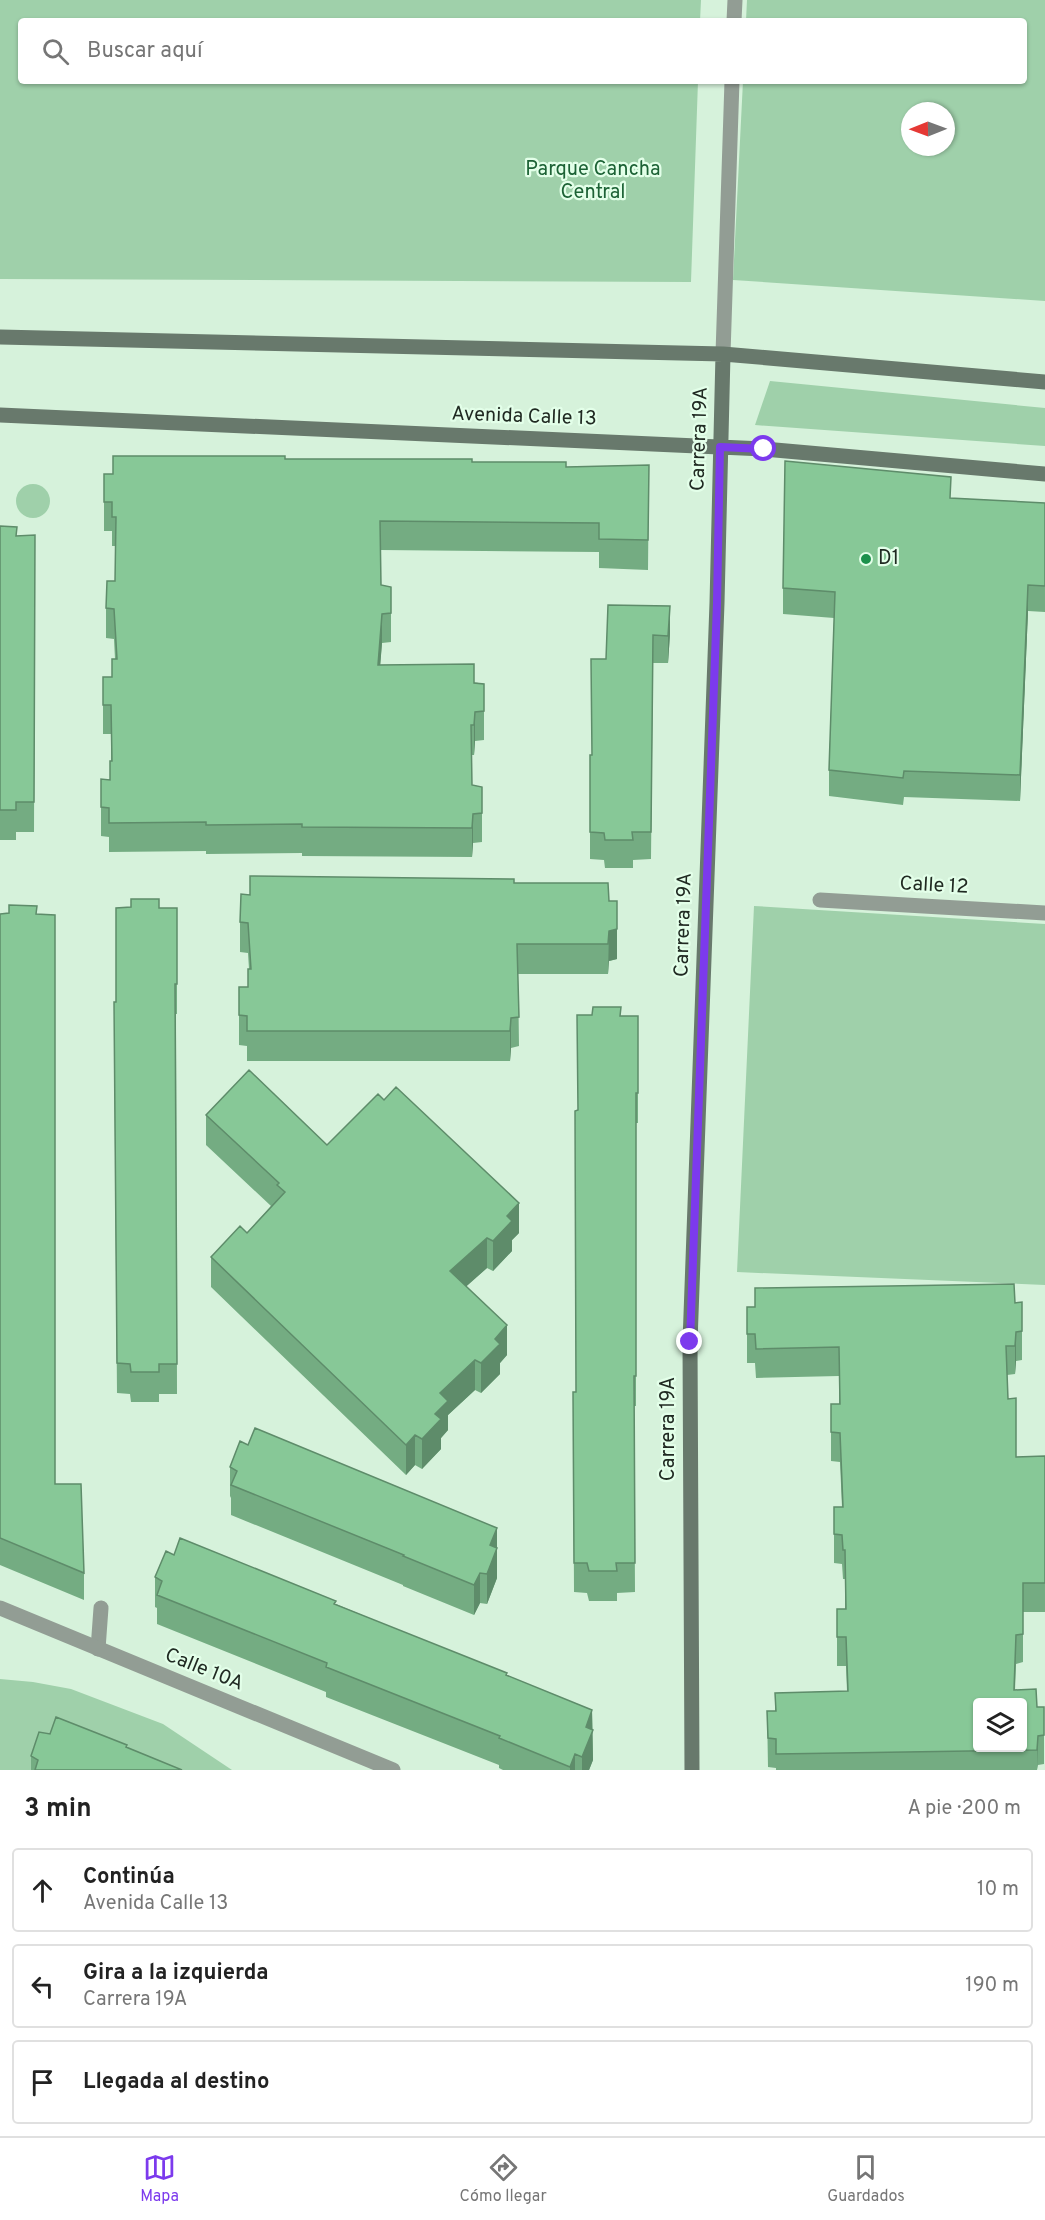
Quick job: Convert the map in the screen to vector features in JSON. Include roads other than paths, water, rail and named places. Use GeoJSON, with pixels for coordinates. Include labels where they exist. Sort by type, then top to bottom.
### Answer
{"type":"FeatureCollection","features":[{"type":"Feature","properties":{"kind":"street"},"geometry":{"type":"LineString","coordinates":[[734,18],[735,0]]}},
{"type":"Feature","properties":{"kind":"street","name":"Carrera 19A"},"geometry":{"type":"LineString","coordinates":[[692,1770],[690,1342],[717,603],[732,84]]}},
{"type":"Feature","properties":{"kind":"street"},"geometry":{"type":"LineString","coordinates":[[0,338],[723,354],[1045,382]]}},
{"type":"Feature","properties":{"kind":"street","name":"Avenida Calle 13"},"geometry":{"type":"LineString","coordinates":[[0,415],[764,449],[1045,474]]}},
{"type":"Feature","properties":{"kind":"street","name":"Calle 12"},"geometry":{"type":"LineString","coordinates":[[820,900],[1045,913]]}},
{"type":"Feature","properties":{"kind":"street","name":"Calle 10A"},"geometry":{"type":"LineString","coordinates":[[0,1608],[393,1770]]}},
{"type":"Feature","properties":{"kind":"street"},"geometry":{"type":"LineString","coordinates":[[98,1648],[101,1608]]}},
{"type":"Feature","properties":{"kind":"place","name":"D1"},"geometry":{"type":"Point","coordinates":[866,559]}},
{"type":"Feature","properties":{"kind":"park label","name":"Parque Cancha Central"},"geometry":{"type":"Point","coordinates":[593,182]}}]}
